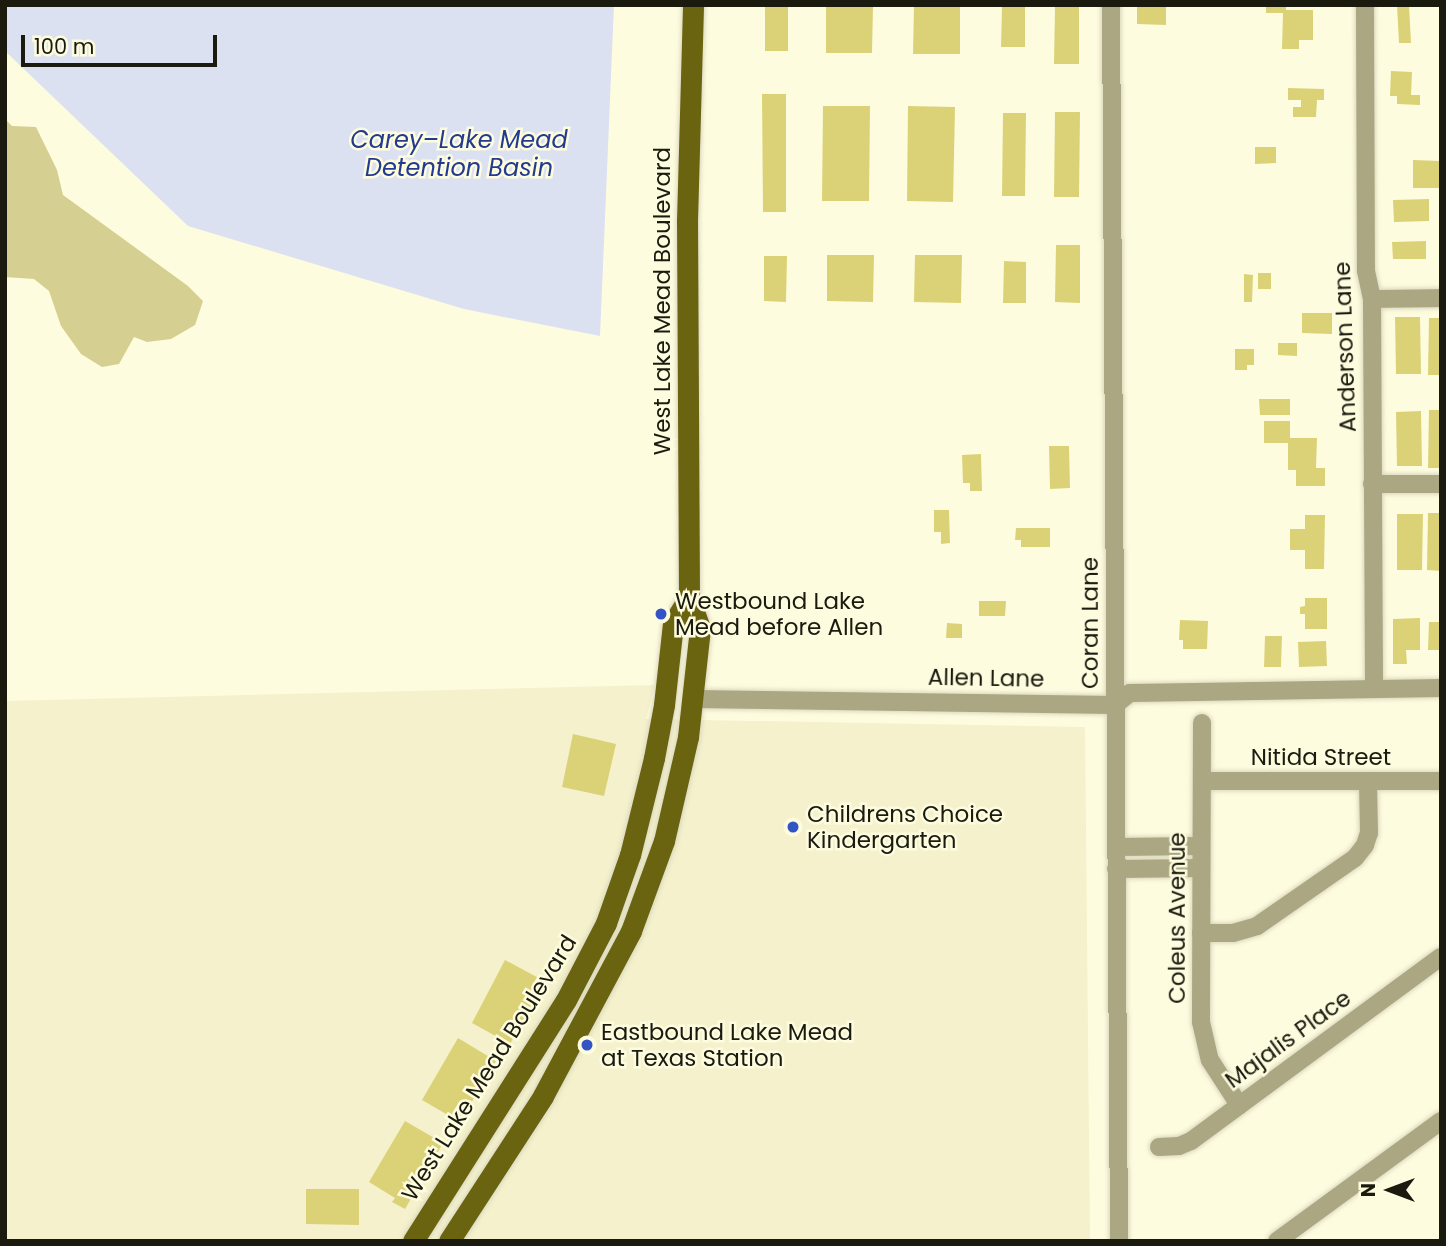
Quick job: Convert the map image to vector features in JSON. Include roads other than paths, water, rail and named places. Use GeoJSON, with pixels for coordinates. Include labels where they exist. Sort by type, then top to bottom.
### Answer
{"type":"FeatureCollection","features":[{"type":"Feature","properties":{"kind":"main road","name":"West Lake Mead Boulevard"},"geometry":{"type":"LineString","coordinates":[[449,1241],[543,1096],[627,940],[664,841],[694,699],[700,628],[689,597],[687,221],[693,5]]}},
{"type":"Feature","properties":{"kind":"main road","name":"West Lake Mead Boulevard"},"geometry":{"type":"LineString","coordinates":[[413,1241],[566,1000],[606,923],[644,803],[664,705],[673,623],[689,597]]}},
{"type":"Feature","properties":{"kind":"main road"},"geometry":{"type":"LineString","coordinates":[[606,923],[627,940]]}},
{"type":"Feature","properties":{"kind":"main road"},"geometry":{"type":"LineString","coordinates":[[596,943],[627,940]]}},
{"type":"Feature","properties":{"kind":"street","name":"Coran Lane"},"geometry":{"type":"LineString","coordinates":[[1111,5],[1119,1241]]}},
{"type":"Feature","properties":{"kind":"street","name":"Anderson Lane"},"geometry":{"type":"LineString","coordinates":[[1365,5],[1366,271],[1373,299],[1374,688]]}},
{"type":"Feature","properties":{"kind":"street"},"geometry":{"type":"LineString","coordinates":[[1373,299],[1441,298]]}},
{"type":"Feature","properties":{"kind":"street"},"geometry":{"type":"LineString","coordinates":[[1373,484],[1441,484]]}},
{"type":"Feature","properties":{"kind":"street","name":"Allen Lane"},"geometry":{"type":"LineString","coordinates":[[694,699],[1115,705],[1130,693],[1441,688]]}},
{"type":"Feature","properties":{"kind":"street","name":"Coleus Avenue"},"geometry":{"type":"LineString","coordinates":[[1202,723],[1202,1035],[1210,1059],[1240,1105]]}},
{"type":"Feature","properties":{"kind":"street","name":"Nitida Street"},"geometry":{"type":"LineString","coordinates":[[1202,781],[1441,781]]}},
{"type":"Feature","properties":{"kind":"street"},"geometry":{"type":"LineString","coordinates":[[1201,933],[1233,933],[1257,926],[1355,858],[1366,845],[1369,833],[1368,781]]}},
{"type":"Feature","properties":{"kind":"street"},"geometry":{"type":"LineString","coordinates":[[1116,847],[1201,846]]}},
{"type":"Feature","properties":{"kind":"street"},"geometry":{"type":"LineString","coordinates":[[1116,869],[1201,868]]}},
{"type":"Feature","properties":{"kind":"street","name":"Majalis Place"},"geometry":{"type":"LineString","coordinates":[[1159,1147],[1179,1146],[1191,1141],[1441,957]]}},
{"type":"Feature","properties":{"kind":"street"},"geometry":{"type":"LineString","coordinates":[[1277,1241],[1441,1121]]}},
{"type":"Feature","properties":{"kind":"water","name":"Carey–Lake Mead Detention Basin"},"geometry":{"type":"Polygon","coordinates":[[[5,5],[614,5],[600,336],[464,309],[188,226],[5,51],[5,5]]]}},
{"type":"Feature","properties":{"kind":"place","name":"Westbound Lake Mead before Allen"},"geometry":{"type":"Point","coordinates":[661,614]}},
{"type":"Feature","properties":{"kind":"place","name":"Childrens Choice Kindergarten"},"geometry":{"type":"Point","coordinates":[793,827]}},
{"type":"Feature","properties":{"kind":"place","name":"Eastbound Lake Mead at Texas Station"},"geometry":{"type":"Point","coordinates":[587,1045]}}]}
